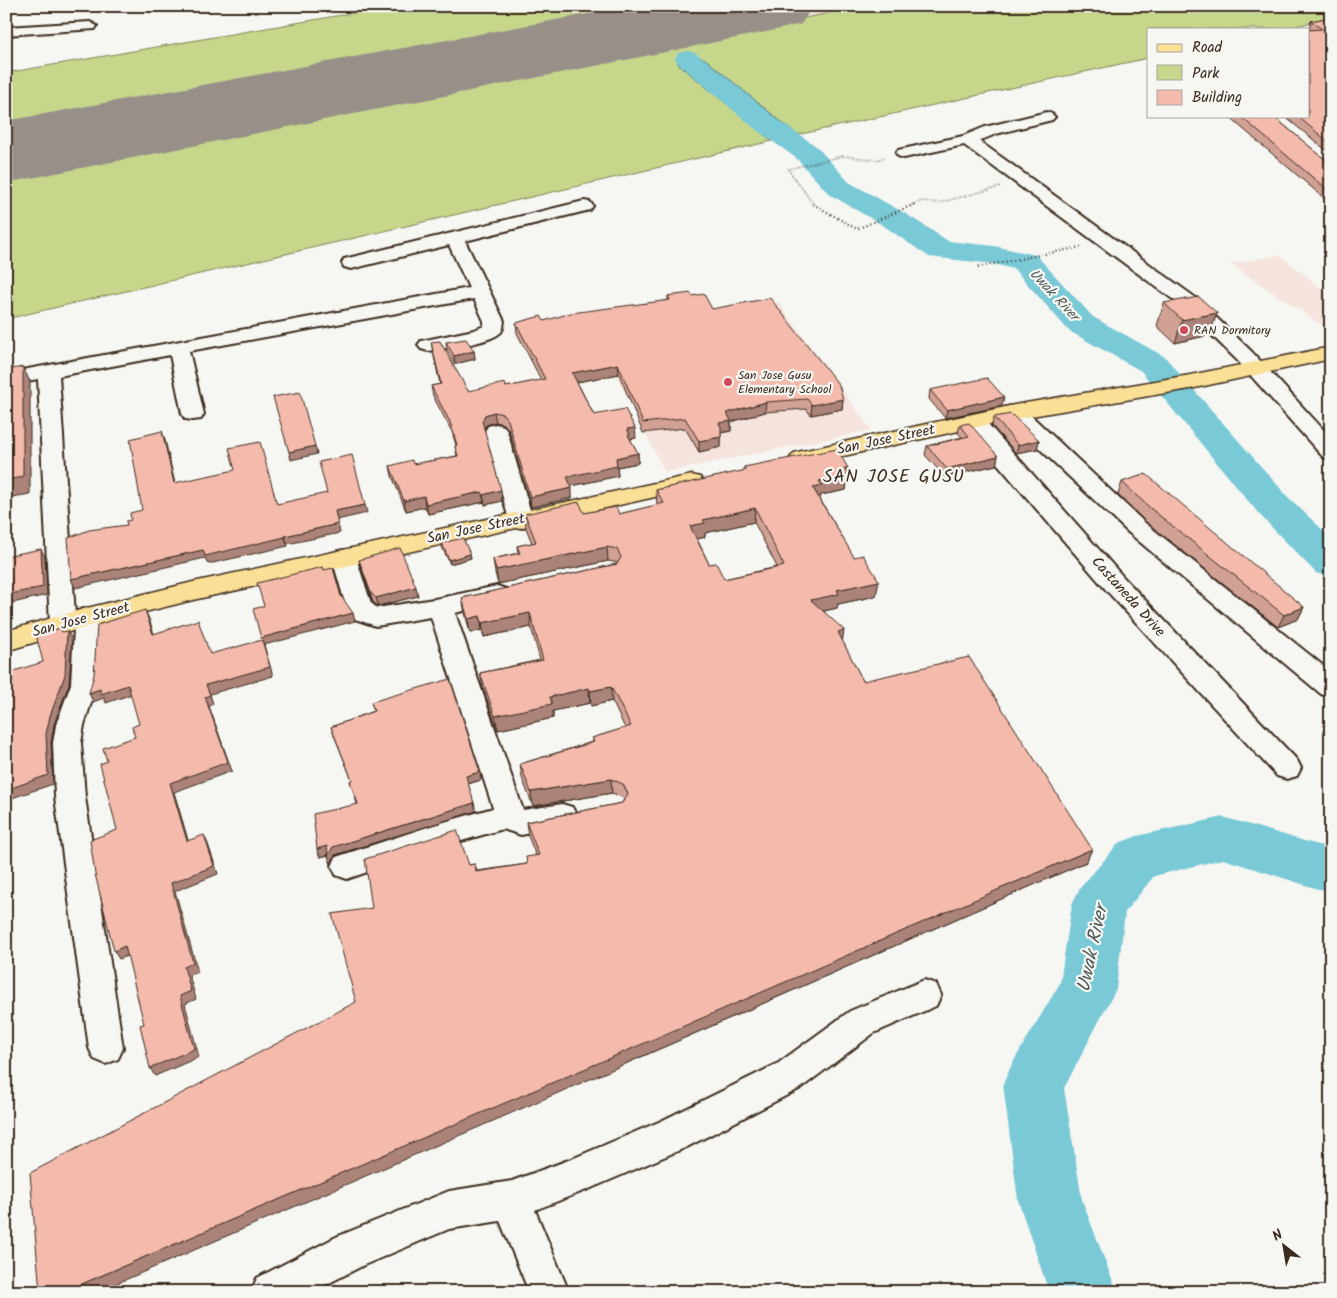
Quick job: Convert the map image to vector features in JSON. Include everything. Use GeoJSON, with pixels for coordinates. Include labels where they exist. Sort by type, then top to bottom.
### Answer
{"type":"FeatureCollection","features":[{"type":"Feature","properties":{"kind":"main road","name":"San Jose Street"},"geometry":{"type":"LineString","coordinates":[[781,463],[1014,412],[1190,382],[1331,353]]}},
{"type":"Feature","properties":{"kind":"main road","name":"San Jose Street"},"geometry":{"type":"LineString","coordinates":[[6,641],[75,620],[192,591],[713,478]]}},
{"type":"Feature","properties":{"kind":"street"},"geometry":{"type":"LineString","coordinates":[[6,31],[90,26]]}},
{"type":"Feature","properties":{"kind":"street"},"geometry":{"type":"LineString","coordinates":[[904,153],[967,140],[991,130],[1048,118]]}},
{"type":"Feature","properties":{"kind":"street"},"geometry":{"type":"LineString","coordinates":[[967,140],[1022,182],[1189,302],[1257,368],[1331,452]]}},
{"type":"Feature","properties":{"kind":"street"},"geometry":{"type":"LineString","coordinates":[[352,263],[584,206]]}},
{"type":"Feature","properties":{"kind":"street"},"geometry":{"type":"LineString","coordinates":[[428,345],[480,334],[493,329],[494,321],[454,237]]}},
{"type":"Feature","properties":{"kind":"street"},"geometry":{"type":"LineString","coordinates":[[6,379],[480,292]]}},
{"type":"Feature","properties":{"kind":"street"},"geometry":{"type":"LineString","coordinates":[[178,347],[193,414]]}},
{"type":"Feature","properties":{"kind":"street"},"geometry":{"type":"LineString","coordinates":[[48,371],[75,620],[84,684],[70,725],[66,763],[106,1048]]}},
{"type":"Feature","properties":{"kind":"street"},"geometry":{"type":"LineString","coordinates":[[1014,412],[1136,526],[1274,642],[1331,687]]}},
{"type":"Feature","properties":{"kind":"street","name":"Castaneda Drive"},"geometry":{"type":"LineString","coordinates":[[973,421],[1116,585],[1287,768]]}},
{"type":"Feature","properties":{"kind":"street"},"geometry":{"type":"LineString","coordinates":[[496,431],[521,520]]}},
{"type":"Feature","properties":{"kind":"street"},"geometry":{"type":"LineString","coordinates":[[344,558],[358,603],[364,613],[376,617],[440,607],[524,589]]}},
{"type":"Feature","properties":{"kind":"street"},"geometry":{"type":"LineString","coordinates":[[440,607],[510,815],[514,821],[521,823],[586,812]]}},
{"type":"Feature","properties":{"kind":"street"},"geometry":{"type":"LineString","coordinates":[[347,866],[434,837],[510,815]]}},
{"type":"Feature","properties":{"kind":"street"},"geometry":{"type":"LineString","coordinates":[[271,1292],[350,1251],[449,1210],[512,1200],[576,1176],[674,1134],[789,1076],[862,1022],[924,995]]}},
{"type":"Feature","properties":{"kind":"street"},"geometry":{"type":"LineString","coordinates":[[512,1200],[549,1292]]}},
{"type":"Feature","properties":{"kind":"path"},"geometry":{"type":"LineString","coordinates":[[904,153],[876,160],[843,156],[788,169],[814,205],[857,229],[878,218],[921,201],[938,203],[1022,182]]}},
{"type":"Feature","properties":{"kind":"path"},"geometry":{"type":"LineString","coordinates":[[978,267],[1016,262],[1106,242]]}},
{"type":"Feature","properties":{"kind":"shaded area"},"geometry":{"type":"Polygon","coordinates":[[[394,6],[1331,6],[1285,28],[1147,28],[1147,58],[797,135],[6,319],[6,73],[394,6]]]}},
{"type":"Feature","properties":{"kind":"shaded area"},"geometry":{"type":"Polygon","coordinates":[[[1279,255],[1326,292],[1331,292],[1331,331],[1230,264],[1279,255]]]}},
{"type":"Feature","properties":{"kind":"shaded area","name":"San Jose Gusu Elementary School"},"geometry":{"type":"Polygon","coordinates":[[[778,302],[871,430],[665,472],[595,334],[778,302]]]}},
{"type":"Feature","properties":{"kind":"green space"},"geometry":{"type":"Polygon","coordinates":[[[394,6],[678,6],[6,131],[6,73],[394,6]]]}},
{"type":"Feature","properties":{"kind":"green space"},"geometry":{"type":"Polygon","coordinates":[[[865,6],[1331,6],[1331,18],[1287,28],[1147,28],[1147,58],[797,135],[705,59],[694,56],[679,59],[678,64],[772,141],[6,319],[6,176],[865,6]]]}},
{"type":"Feature","properties":{"kind":"water"},"geometry":{"type":"Polygon","coordinates":[[[694,56],[705,59],[797,135],[772,141],[678,64],[679,59],[694,56]]]}},
{"type":"Feature","properties":{"kind":"building"},"geometry":{"type":"Polygon","coordinates":[[[1331,17],[1331,144],[1299,118],[1310,118],[1310,30],[1322,29],[1311,21],[1331,17]]]}},
{"type":"Feature","properties":{"kind":"building"},"geometry":{"type":"Polygon","coordinates":[[[1242,118],[1275,118],[1327,161],[1331,162],[1331,193],[1242,118]]]}},
{"type":"Feature","properties":{"kind":"building"},"geometry":{"type":"Polygon","coordinates":[[[691,293],[692,296],[704,294],[712,309],[770,298],[839,385],[843,399],[812,405],[807,399],[766,402],[727,413],[731,421],[719,423],[721,437],[699,441],[685,418],[643,423],[618,364],[572,373],[594,415],[625,409],[635,428],[627,429],[630,435],[628,435],[638,453],[616,458],[617,466],[567,477],[572,488],[530,497],[508,420],[503,414],[494,412],[485,415],[482,421],[501,490],[483,495],[482,492],[426,504],[424,496],[404,501],[390,466],[412,460],[413,464],[458,456],[455,446],[457,445],[450,422],[431,386],[441,384],[431,342],[440,341],[468,391],[505,383],[506,387],[545,379],[516,323],[541,316],[544,321],[571,313],[670,300],[668,296],[691,293]]]}},
{"type":"Feature","properties":{"kind":"building"},"geometry":{"type":"Polygon","coordinates":[[[1199,297],[1217,313],[1182,320],[1164,303],[1199,297]]]}},
{"type":"Feature","properties":{"kind":"building"},"geometry":{"type":"Polygon","coordinates":[[[466,339],[474,351],[454,356],[446,342],[466,339]]]}},
{"type":"Feature","properties":{"kind":"building"},"geometry":{"type":"Polygon","coordinates":[[[23,367],[23,477],[6,480],[6,370],[23,367]]]}},
{"type":"Feature","properties":{"kind":"building"},"geometry":{"type":"Polygon","coordinates":[[[987,378],[1004,397],[947,410],[930,390],[987,378]]]}},
{"type":"Feature","properties":{"kind":"building"},"geometry":{"type":"Polygon","coordinates":[[[300,392],[315,446],[289,452],[273,397],[300,392]]]}},
{"type":"Feature","properties":{"kind":"building"},"geometry":{"type":"Polygon","coordinates":[[[1011,414],[1039,440],[1018,445],[994,417],[1011,414]]]}},
{"type":"Feature","properties":{"kind":"building"},"geometry":{"type":"Polygon","coordinates":[[[969,423],[998,456],[947,469],[927,446],[969,436],[960,425],[969,423]]]}},
{"type":"Feature","properties":{"kind":"building"},"geometry":{"type":"Polygon","coordinates":[[[162,431],[174,483],[235,470],[229,448],[260,442],[277,504],[327,493],[319,462],[352,455],[365,505],[335,511],[338,524],[205,556],[203,550],[71,579],[68,538],[89,530],[127,525],[126,521],[131,520],[130,513],[142,510],[130,439],[162,431]]]}},
{"type":"Feature","properties":{"kind":"building"},"geometry":{"type":"Polygon","coordinates":[[[837,449],[848,468],[844,468],[848,476],[819,481],[822,486],[813,488],[854,557],[863,555],[879,581],[837,590],[839,594],[811,600],[844,630],[838,632],[863,681],[969,657],[1092,849],[63,1292],[40,1292],[30,1173],[356,1002],[332,914],[372,908],[365,859],[457,830],[469,865],[475,864],[476,872],[527,864],[526,857],[539,855],[526,822],[622,803],[628,794],[623,784],[611,779],[531,792],[520,764],[594,742],[592,738],[631,726],[611,687],[590,691],[589,688],[550,697],[552,704],[495,716],[480,673],[543,660],[530,613],[482,623],[480,616],[468,619],[462,598],[617,564],[621,557],[617,549],[607,547],[496,570],[493,559],[520,553],[517,546],[536,542],[525,514],[579,502],[584,513],[616,507],[619,514],[664,503],[656,490],[746,470],[744,467],[837,449]],[[755,508],[703,520],[705,523],[690,526],[709,564],[716,563],[724,579],[784,566],[755,508]]]}},
{"type":"Feature","properties":{"kind":"building"},"geometry":{"type":"Polygon","coordinates":[[[1146,474],[1304,607],[1284,615],[1150,508],[1122,482],[1146,474]]]}},
{"type":"Feature","properties":{"kind":"building"},"geometry":{"type":"Polygon","coordinates":[[[463,538],[470,554],[449,560],[442,543],[463,538]]]}},
{"type":"Feature","properties":{"kind":"building"},"geometry":{"type":"Polygon","coordinates":[[[400,548],[416,587],[376,598],[371,593],[359,560],[400,548]]]}},
{"type":"Feature","properties":{"kind":"building"},"geometry":{"type":"Polygon","coordinates":[[[41,549],[43,587],[6,595],[6,556],[41,549]]]}},
{"type":"Feature","properties":{"kind":"building"},"geometry":{"type":"Polygon","coordinates":[[[323,567],[324,570],[333,568],[341,596],[353,613],[261,638],[253,609],[264,606],[257,583],[323,567]]]}},
{"type":"Feature","properties":{"kind":"building"},"geometry":{"type":"Polygon","coordinates":[[[145,610],[153,634],[198,620],[210,654],[262,640],[270,667],[206,685],[210,695],[205,697],[228,762],[170,783],[187,841],[204,835],[214,866],[171,883],[193,963],[184,967],[191,991],[180,996],[194,1049],[150,1068],[140,1025],[144,1024],[125,946],[114,951],[95,874],[90,840],[117,830],[100,764],[107,761],[103,748],[135,737],[132,727],[139,724],[128,685],[101,694],[100,689],[89,693],[94,675],[97,625],[145,610]]]}},
{"type":"Feature","properties":{"kind":"building"},"geometry":{"type":"Polygon","coordinates":[[[61,628],[62,632],[67,631],[65,675],[50,716],[46,734],[48,775],[6,790],[6,683],[13,681],[11,672],[43,662],[36,635],[61,628]]]}},
{"type":"Feature","properties":{"kind":"building"},"geometry":{"type":"Polygon","coordinates":[[[450,679],[480,772],[466,776],[474,803],[333,847],[328,856],[327,846],[317,849],[313,814],[358,804],[350,781],[352,780],[331,727],[374,711],[371,702],[450,679]]]}},
{"type":"Feature","properties":{"kind":"waterway","name":"Uwak River"},"geometry":{"type":"LineString","coordinates":[[687,58],[763,122],[806,152],[839,188],[895,220],[940,250],[994,255],[1025,262],[1081,324],[1153,364],[1273,505],[1331,563]]}},
{"type":"Feature","properties":{"kind":"waterway","name":"Uwak River"},"geometry":{"type":"LineString","coordinates":[[1083,1292],[1050,1200],[1033,1084],[1088,989],[1099,904],[1137,858],[1223,838],[1318,867],[1331,868]]}},
{"type":"Feature","properties":{"kind":"runway"},"geometry":{"type":"LineString","coordinates":[[6,152],[771,6]]}},
{"type":"Feature","properties":{"kind":"place","name":"RAN Dormitory"},"geometry":{"type":"Point","coordinates":[1184,330]}},
{"type":"Feature","properties":{"kind":"place","name":"San Jose Gusu Elementary School"},"geometry":{"type":"Point","coordinates":[728,382]}},
{"type":"Feature","properties":{"kind":"district","name":"SAN JOSE GUSU"},"geometry":{"type":"Point","coordinates":[894,477]}}]}
